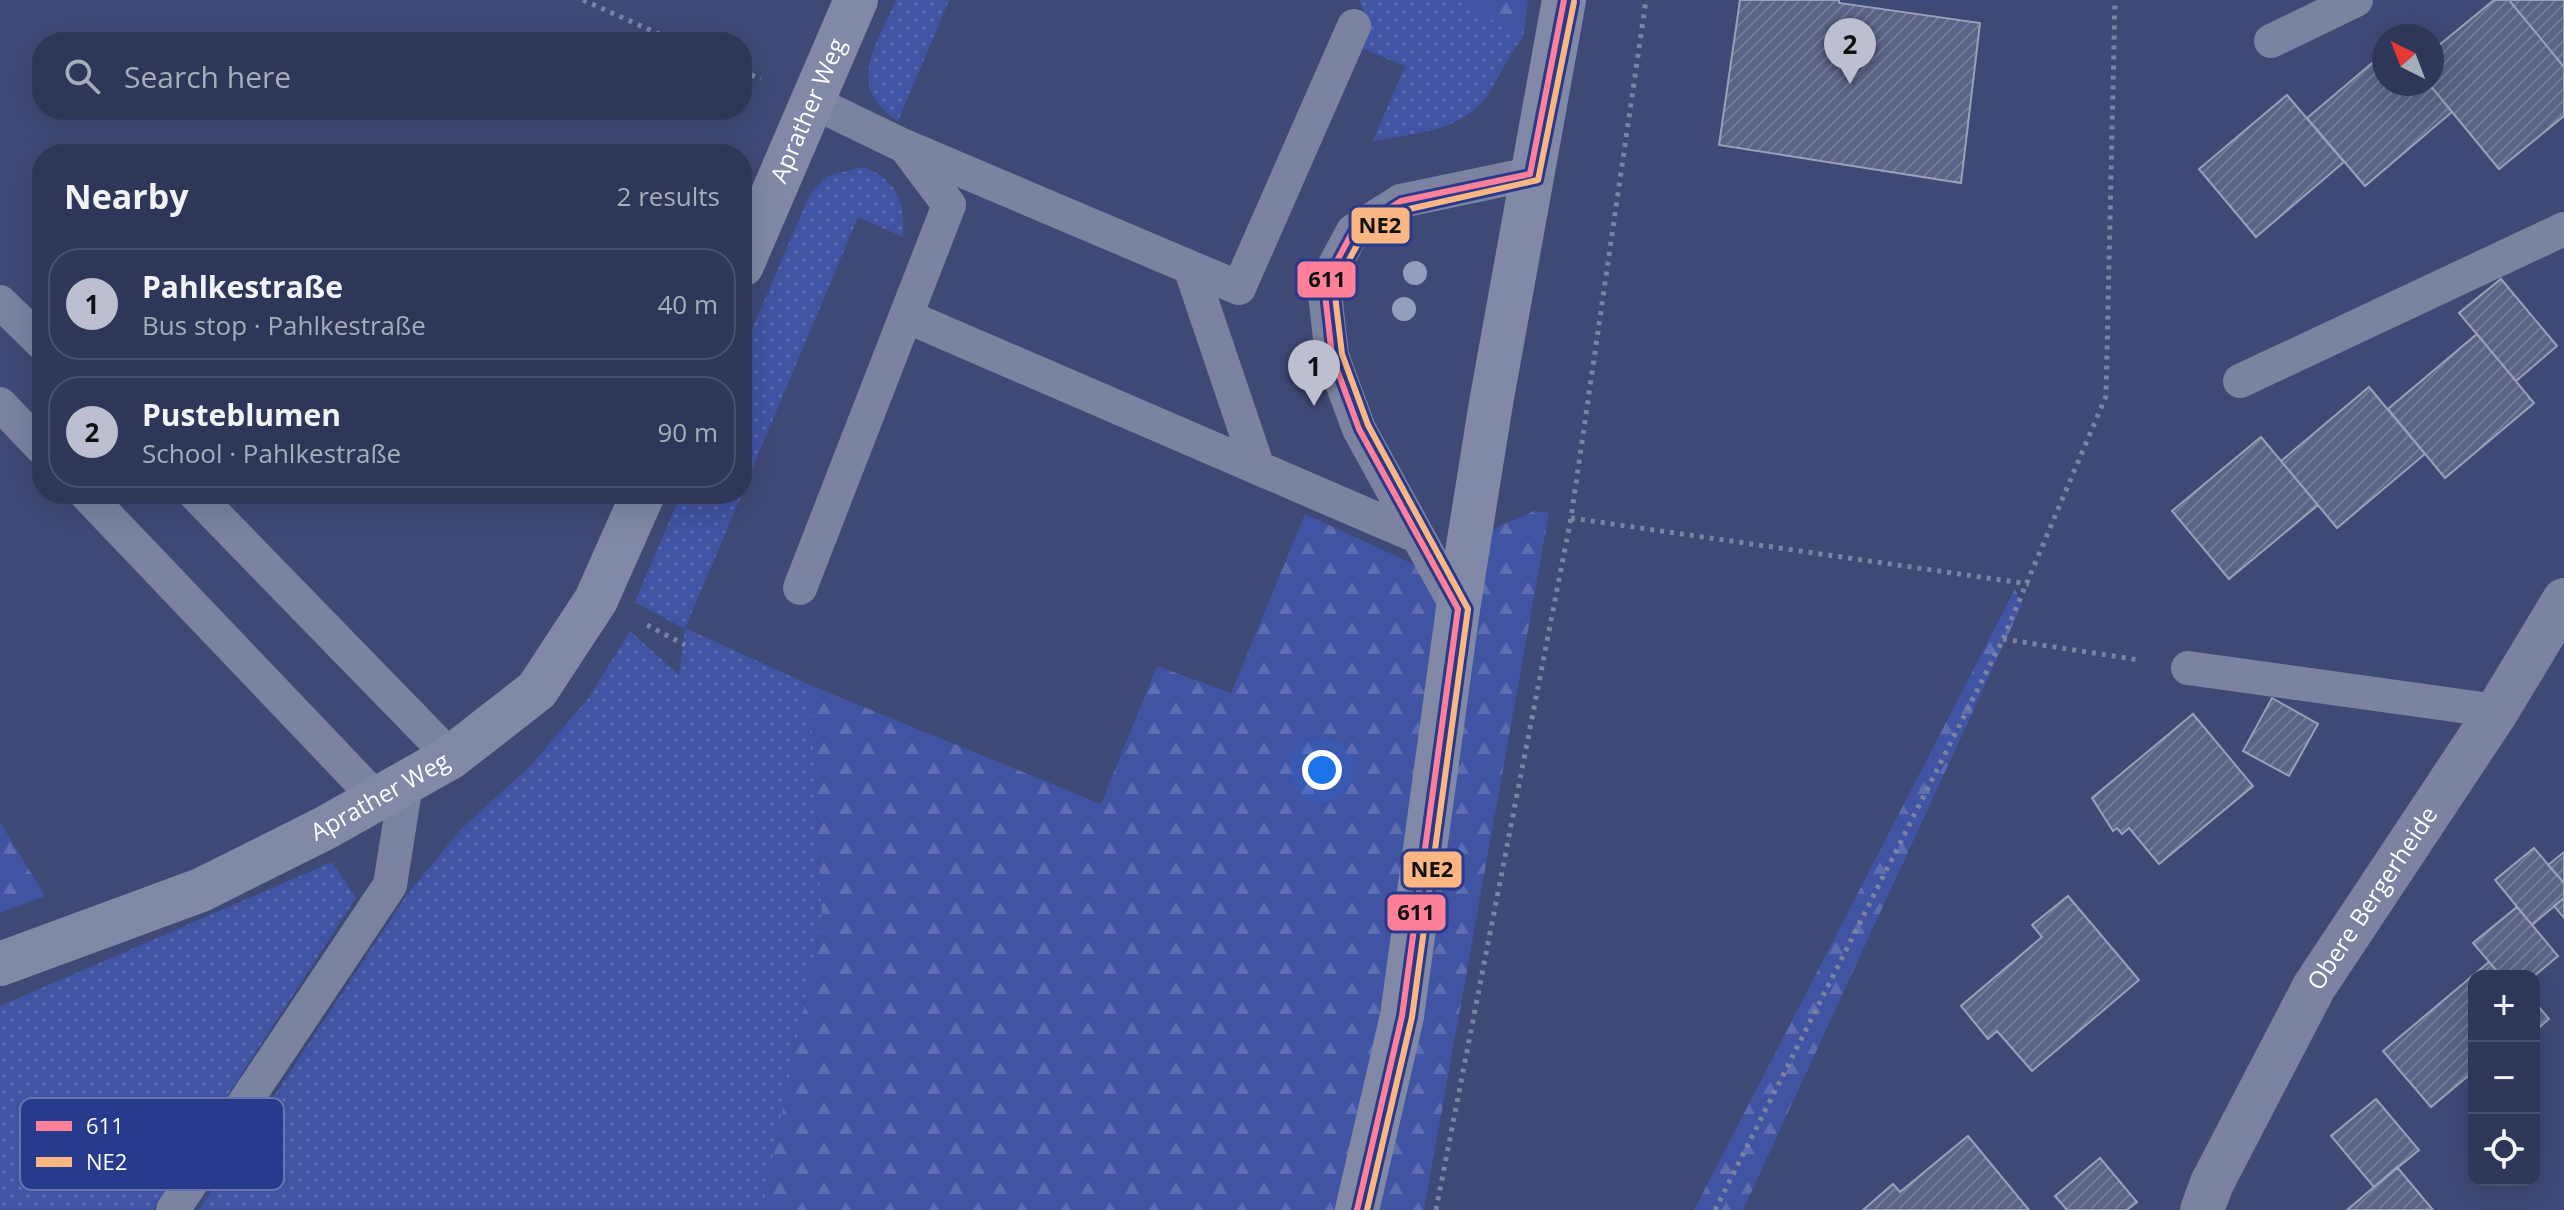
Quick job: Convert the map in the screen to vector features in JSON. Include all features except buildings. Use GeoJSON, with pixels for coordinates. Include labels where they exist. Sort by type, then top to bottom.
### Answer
{"type":"FeatureCollection","features":[{"type":"Feature","properties":{"kind":"street","name":"Aprather Weg"},"geometry":{"type":"LineString","coordinates":[[752,242],[856,0]]}},
{"type":"Feature","properties":{"kind":"street"},"geometry":{"type":"LineString","coordinates":[[1357,1210],[1402,1016],[1458,609],[1530,174],[1564,0]]}},
{"type":"Feature","properties":{"kind":"street","name":"Aprather Weg"},"geometry":{"type":"LineString","coordinates":[[4,954],[201,890],[451,757],[537,690],[596,600],[639,504]]}},
{"type":"Feature","properties":{"kind":"street","name":"Obere Bergerheide"},"geometry":{"type":"LineString","coordinates":[[2202,1210],[2212,1183],[2314,987],[2497,711],[2564,600]]}},
{"type":"Feature","properties":{"kind":"lane"},"geometry":{"type":"LineString","coordinates":[[2271,41],[2356,0]]}},
{"type":"Feature","properties":{"kind":"lane"},"geometry":{"type":"LineString","coordinates":[[813,102],[904,146],[1239,288],[1354,26]]}},
{"type":"Feature","properties":{"kind":"lane"},"geometry":{"type":"LineString","coordinates":[[800,588],[949,205],[904,146]]}},
{"type":"Feature","properties":{"kind":"lane"},"geometry":{"type":"LineString","coordinates":[[1458,609],[1359,429],[1332,356],[1324,285],[1353,231],[1401,201],[1530,174]]}},
{"type":"Feature","properties":{"kind":"lane"},"geometry":{"type":"LineString","coordinates":[[2240,381],[2564,229]]}},
{"type":"Feature","properties":{"kind":"lane"},"geometry":{"type":"LineString","coordinates":[[1191,270],[1258,468]]}},
{"type":"Feature","properties":{"kind":"lane"},"geometry":{"type":"LineString","coordinates":[[0,302],[32,333]]}},
{"type":"Feature","properties":{"kind":"lane"},"geometry":{"type":"LineString","coordinates":[[908,317],[1416,536]]}},
{"type":"Feature","properties":{"kind":"lane"},"geometry":{"type":"LineString","coordinates":[[1,407],[32,438]]}},
{"type":"Feature","properties":{"kind":"lane"},"geometry":{"type":"LineString","coordinates":[[96,504],[391,791],[390,885],[248,1098]]}},
{"type":"Feature","properties":{"kind":"lane"},"geometry":{"type":"LineString","coordinates":[[205,504],[451,757]]}},
{"type":"Feature","properties":{"kind":"lane"},"geometry":{"type":"LineString","coordinates":[[2188,668],[2497,711]]}},
{"type":"Feature","properties":{"kind":"lane"},"geometry":{"type":"LineString","coordinates":[[173,1210],[186,1190]]}},
{"type":"Feature","properties":{"kind":"path"},"geometry":{"type":"LineString","coordinates":[[583,0],[655,32]]}},
{"type":"Feature","properties":{"kind":"path"},"geometry":{"type":"LineString","coordinates":[[1436,1210],[1571,518],[1646,0]]}},
{"type":"Feature","properties":{"kind":"path"},"geometry":{"type":"LineString","coordinates":[[1715,1210],[2003,639],[2029,584],[2106,396],[2115,0]]}},
{"type":"Feature","properties":{"kind":"path"},"geometry":{"type":"LineString","coordinates":[[1571,518],[2029,584]]}},
{"type":"Feature","properties":{"kind":"path"},"geometry":{"type":"LineString","coordinates":[[2003,639],[2188,668]]}},
{"type":"Feature","properties":{"kind":"green space"},"geometry":{"type":"Polygon","coordinates":[[[896,0],[949,0],[898,121],[882,108],[872,94],[869,80],[874,49],[896,0]]]}},
{"type":"Feature","properties":{"kind":"green space"},"geometry":{"type":"Polygon","coordinates":[[[1359,0],[1457,0],[1523,37],[1489,93],[1473,111],[1432,130],[1373,141],[1405,66],[1358,47],[1364,24],[1359,0]]]}},
{"type":"Feature","properties":{"kind":"green space"},"geometry":{"type":"Polygon","coordinates":[[[1457,0],[1528,0],[1523,37],[1457,0]]]}},
{"type":"Feature","properties":{"kind":"green space"},"geometry":{"type":"Polygon","coordinates":[[[863,167],[884,178],[892,186],[900,203],[903,237],[858,217],[752,469],[752,330],[810,194],[827,176],[863,167]]]}},
{"type":"Feature","properties":{"kind":"green space"},"geometry":{"type":"Polygon","coordinates":[[[677,504],[738,504],[685,628],[810,685],[822,920],[762,1210],[199,1210],[212,1190],[284,1190],[284,1098],[273,1098],[407,895],[460,830],[530,766],[588,699],[630,631],[679,675],[685,629],[635,602],[677,504]]]}},
{"type":"Feature","properties":{"kind":"green space"},"geometry":{"type":"Polygon","coordinates":[[[1534,511],[1549,513],[1424,1210],[762,1210],[822,920],[810,685],[1101,804],[1157,666],[1231,693],[1305,514],[1413,564],[1534,511]]]}},
{"type":"Feature","properties":{"kind":"green space"},"geometry":{"type":"Polygon","coordinates":[[[2015,589],[2022,605],[1743,1210],[1694,1210],[2015,589]]]}},
{"type":"Feature","properties":{"kind":"green space"},"geometry":{"type":"Polygon","coordinates":[[[0,822],[45,896],[0,913],[0,822]]]}},
{"type":"Feature","properties":{"kind":"green space"},"geometry":{"type":"Polygon","coordinates":[[[332,862],[356,898],[226,1098],[20,1098],[20,1190],[166,1190],[153,1210],[0,1210],[0,1006],[332,862]]]}},
{"type":"Feature","properties":{"kind":"transit line","name":"611"},"geometry":{"type":"LineString","coordinates":[[1530,174],[1564,0]]}},
{"type":"Feature","properties":{"kind":"transit line","name":"NE2"},"geometry":{"type":"LineString","coordinates":[[1367,1210],[1412,1017],[1468,609],[1368,425],[1342,354],[1334,287],[1361,238],[1405,210],[1538,180],[1574,2]]}},
{"type":"Feature","properties":{"kind":"transit line","name":"611"},"geometry":{"type":"LineString","coordinates":[[1357,1210],[1402,1016],[1458,609],[1359,429],[1332,356],[1324,285],[1353,231],[1401,201],[1530,174]]}},
{"type":"Feature","properties":{"kind":"place","name":"Pusteblumen"},"geometry":{"type":"Point","coordinates":[1850,84]}},
{"type":"Feature","properties":{"kind":"place","name":"Pahlkestraße"},"geometry":{"type":"Point","coordinates":[1314,406]}}]}
